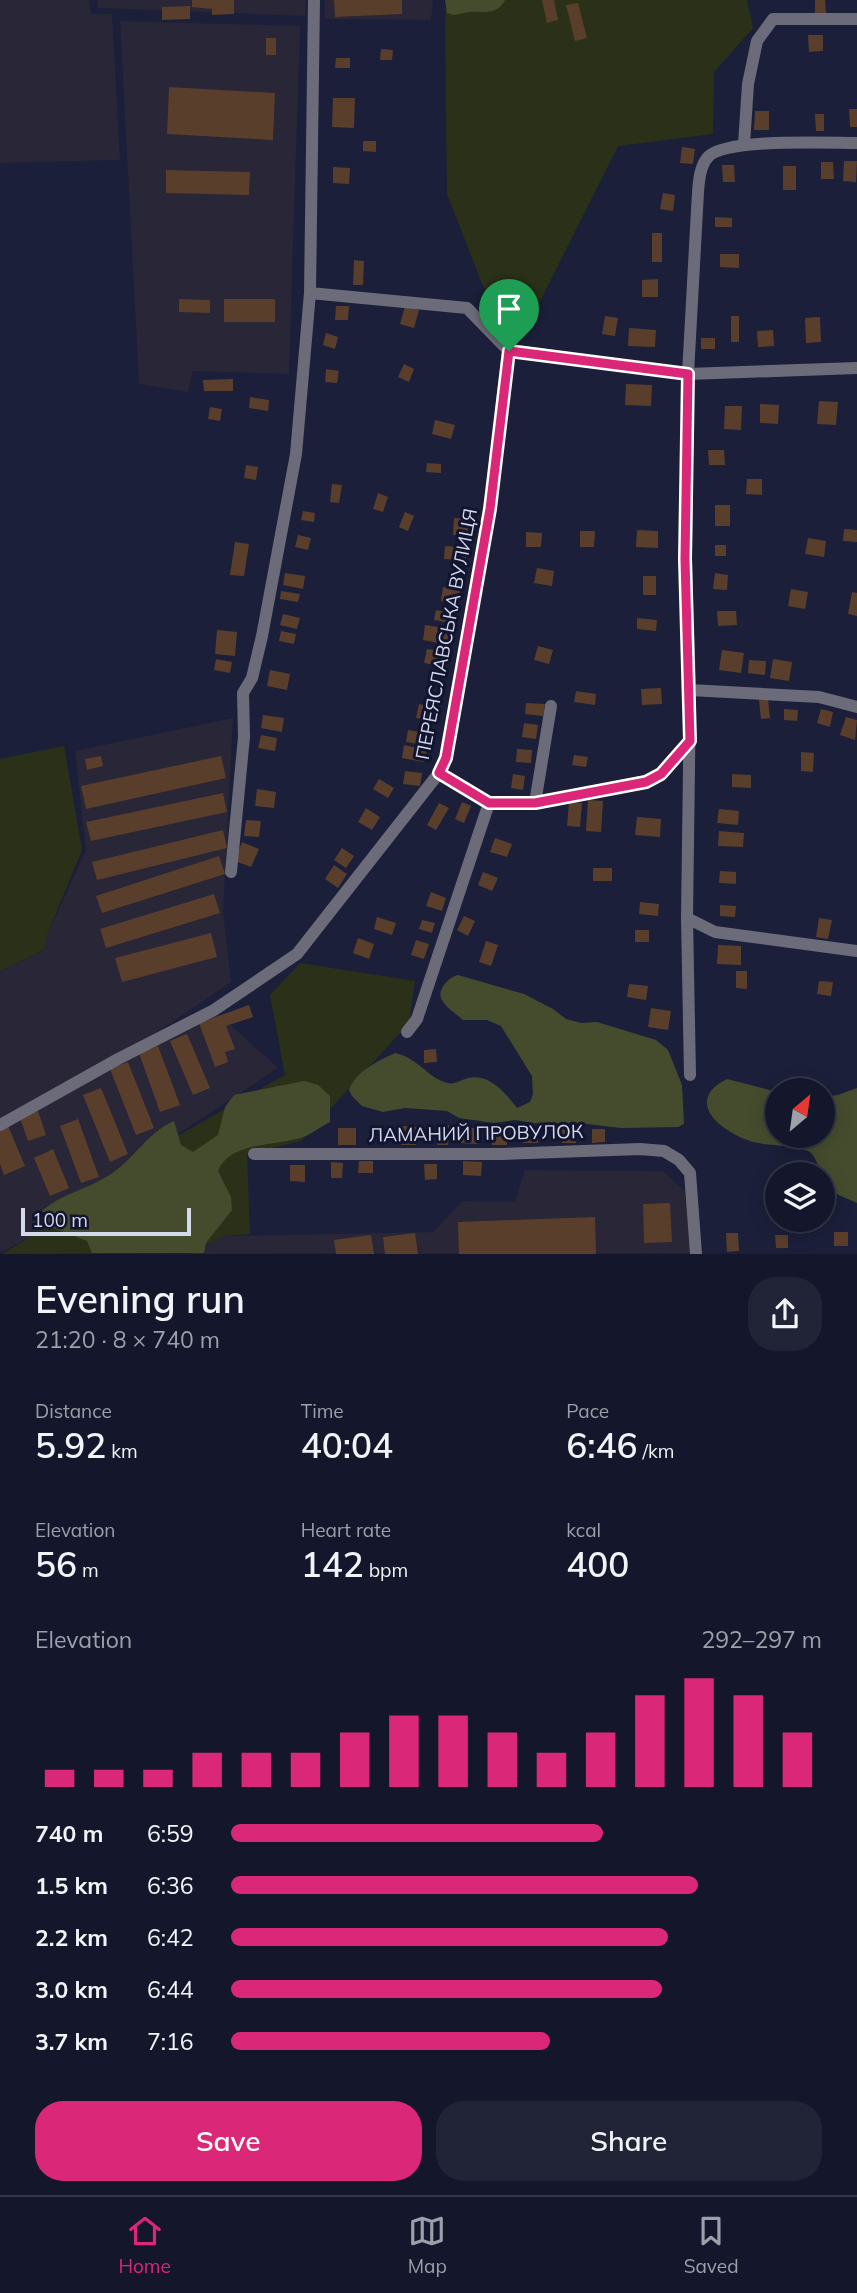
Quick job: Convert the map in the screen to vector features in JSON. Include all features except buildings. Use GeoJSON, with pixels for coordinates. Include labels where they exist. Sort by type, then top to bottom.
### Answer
{"type":"FeatureCollection","features":[{"type":"Feature","properties":{"kind":"street"},"geometry":{"type":"LineString","coordinates":[[232,872],[244,737],[243,693],[252,678],[262,636],[296,454],[310,293],[314,0]]}},
{"type":"Feature","properties":{"kind":"street"},"geometry":{"type":"LineString","coordinates":[[744,144],[748,85],[757,41],[773,19],[857,19]]}},
{"type":"Feature","properties":{"kind":"street"},"geometry":{"type":"LineString","coordinates":[[690,1075],[687,918],[690,690],[685,559],[688,374],[701,170],[706,159],[715,150],[744,144],[857,143]]}},
{"type":"Feature","properties":{"kind":"street"},"geometry":{"type":"LineString","coordinates":[[310,293],[467,308],[509,351],[688,374],[857,368]]}},
{"type":"Feature","properties":{"kind":"street","name":"ПЕРЕЯСЛАВСЬКА ВУЛИЦЯ"},"geometry":{"type":"LineString","coordinates":[[0,1125],[118,1059],[214,1010],[297,954],[439,773],[446,758],[490,509],[509,351]]}},
{"type":"Feature","properties":{"kind":"street"},"geometry":{"type":"LineString","coordinates":[[690,690],[819,697],[857,707]]}},
{"type":"Feature","properties":{"kind":"street"},"geometry":{"type":"LineString","coordinates":[[535,803],[551,706]]}},
{"type":"Feature","properties":{"kind":"street"},"geometry":{"type":"LineString","coordinates":[[439,773],[489,803],[535,803],[646,782],[661,774],[690,741]]}},
{"type":"Feature","properties":{"kind":"street"},"geometry":{"type":"LineString","coordinates":[[407,1032],[417,1019],[489,803]]}},
{"type":"Feature","properties":{"kind":"street"},"geometry":{"type":"LineString","coordinates":[[687,918],[715,932],[857,951]]}},
{"type":"Feature","properties":{"kind":"street","name":"ЛАМАНИЙ ПРОВУЛОК"},"geometry":{"type":"LineString","coordinates":[[254,1154],[500,1154],[640,1149],[664,1151],[679,1160],[690,1173],[696,1254]]}},
{"type":"Feature","properties":{"kind":"shaded area"},"geometry":{"type":"Polygon","coordinates":[[[0,0],[89,0],[91,14],[112,14],[120,160],[0,163],[0,0]]]}},
{"type":"Feature","properties":{"kind":"shaded area"},"geometry":{"type":"Polygon","coordinates":[[[97,0],[306,0],[305,16],[98,8],[97,0]]]}},
{"type":"Feature","properties":{"kind":"shaded area"},"geometry":{"type":"Polygon","coordinates":[[[325,0],[433,0],[431,20],[325,19],[325,0]]]}},
{"type":"Feature","properties":{"kind":"shaded area"},"geometry":{"type":"Polygon","coordinates":[[[120,21],[300,26],[289,374],[193,371],[188,392],[139,384],[120,21]]]}},
{"type":"Feature","properties":{"kind":"shaded area"},"geometry":{"type":"Polygon","coordinates":[[[233,718],[223,911],[231,982],[125,1054],[214,1010],[278,1068],[160,1146],[35,1234],[0,1253],[0,971],[44,950],[47,935],[86,850],[75,751],[233,718]]]}},
{"type":"Feature","properties":{"kind":"shaded area"},"geometry":{"type":"Polygon","coordinates":[[[525,1170],[663,1171],[685,1191],[690,1253],[190,1254],[225,1236],[433,1232],[462,1201],[515,1202],[525,1170]]]}},
{"type":"Feature","properties":{"kind":"green space"},"geometry":{"type":"Polygon","coordinates":[[[445,0],[505,0],[494,11],[456,15],[447,13],[445,0]]]}},
{"type":"Feature","properties":{"kind":"green space"},"geometry":{"type":"Polygon","coordinates":[[[447,0],[747,0],[753,28],[714,72],[713,134],[618,146],[522,337],[505,331],[487,296],[447,194],[447,0]]]}},
{"type":"Feature","properties":{"kind":"green space"},"geometry":{"type":"Polygon","coordinates":[[[64,746],[82,850],[47,935],[44,950],[0,971],[0,759],[64,746]]]}},
{"type":"Feature","properties":{"kind":"green space"},"geometry":{"type":"Polygon","coordinates":[[[300,963],[415,981],[409,1023],[301,1141],[247,1154],[250,1234],[225,1236],[190,1253],[2,1254],[35,1234],[160,1146],[285,1075],[270,995],[300,963]]]}},
{"type":"Feature","properties":{"kind":"green space"},"geometry":{"type":"Polygon","coordinates":[[[458,975],[524,994],[566,1019],[581,1023],[597,1022],[656,1040],[668,1050],[682,1085],[684,1124],[678,1127],[621,1128],[579,1123],[540,1124],[515,1120],[494,1123],[459,1118],[447,1111],[405,1108],[383,1112],[362,1106],[349,1090],[352,1083],[368,1067],[395,1053],[403,1055],[447,1083],[483,1078],[502,1091],[517,1108],[530,1102],[533,1094],[532,1076],[501,1026],[487,1020],[463,1020],[442,1000],[444,984],[458,975]]]}},
{"type":"Feature","properties":{"kind":"green space"},"geometry":{"type":"Polygon","coordinates":[[[727,1079],[765,1089],[765,1144],[742,1138],[720,1125],[707,1107],[708,1097],[714,1088],[727,1079]]]}},
{"type":"Feature","properties":{"kind":"green space"},"geometry":{"type":"Polygon","coordinates":[[[304,1081],[318,1085],[330,1096],[330,1122],[306,1136],[244,1149],[224,1161],[218,1171],[231,1197],[232,1210],[206,1243],[204,1253],[92,1253],[87,1241],[48,1226],[42,1211],[57,1200],[115,1171],[164,1126],[174,1121],[181,1145],[193,1152],[218,1135],[225,1107],[234,1095],[304,1081]]]}},
{"type":"Feature","properties":{"kind":"green space"},"geometry":{"type":"Polygon","coordinates":[[[857,1088],[857,1203],[835,1193],[835,1162],[816,1162],[808,1151],[797,1148],[835,1148],[835,1095],[857,1088]]]}},
{"type":"Feature","properties":{"kind":"route"},"geometry":{"type":"LineString","coordinates":[[509,351],[688,374],[685,559],[690,741],[661,774],[646,782],[535,803],[489,803],[439,773],[446,758],[490,509],[509,351]]}}]}
